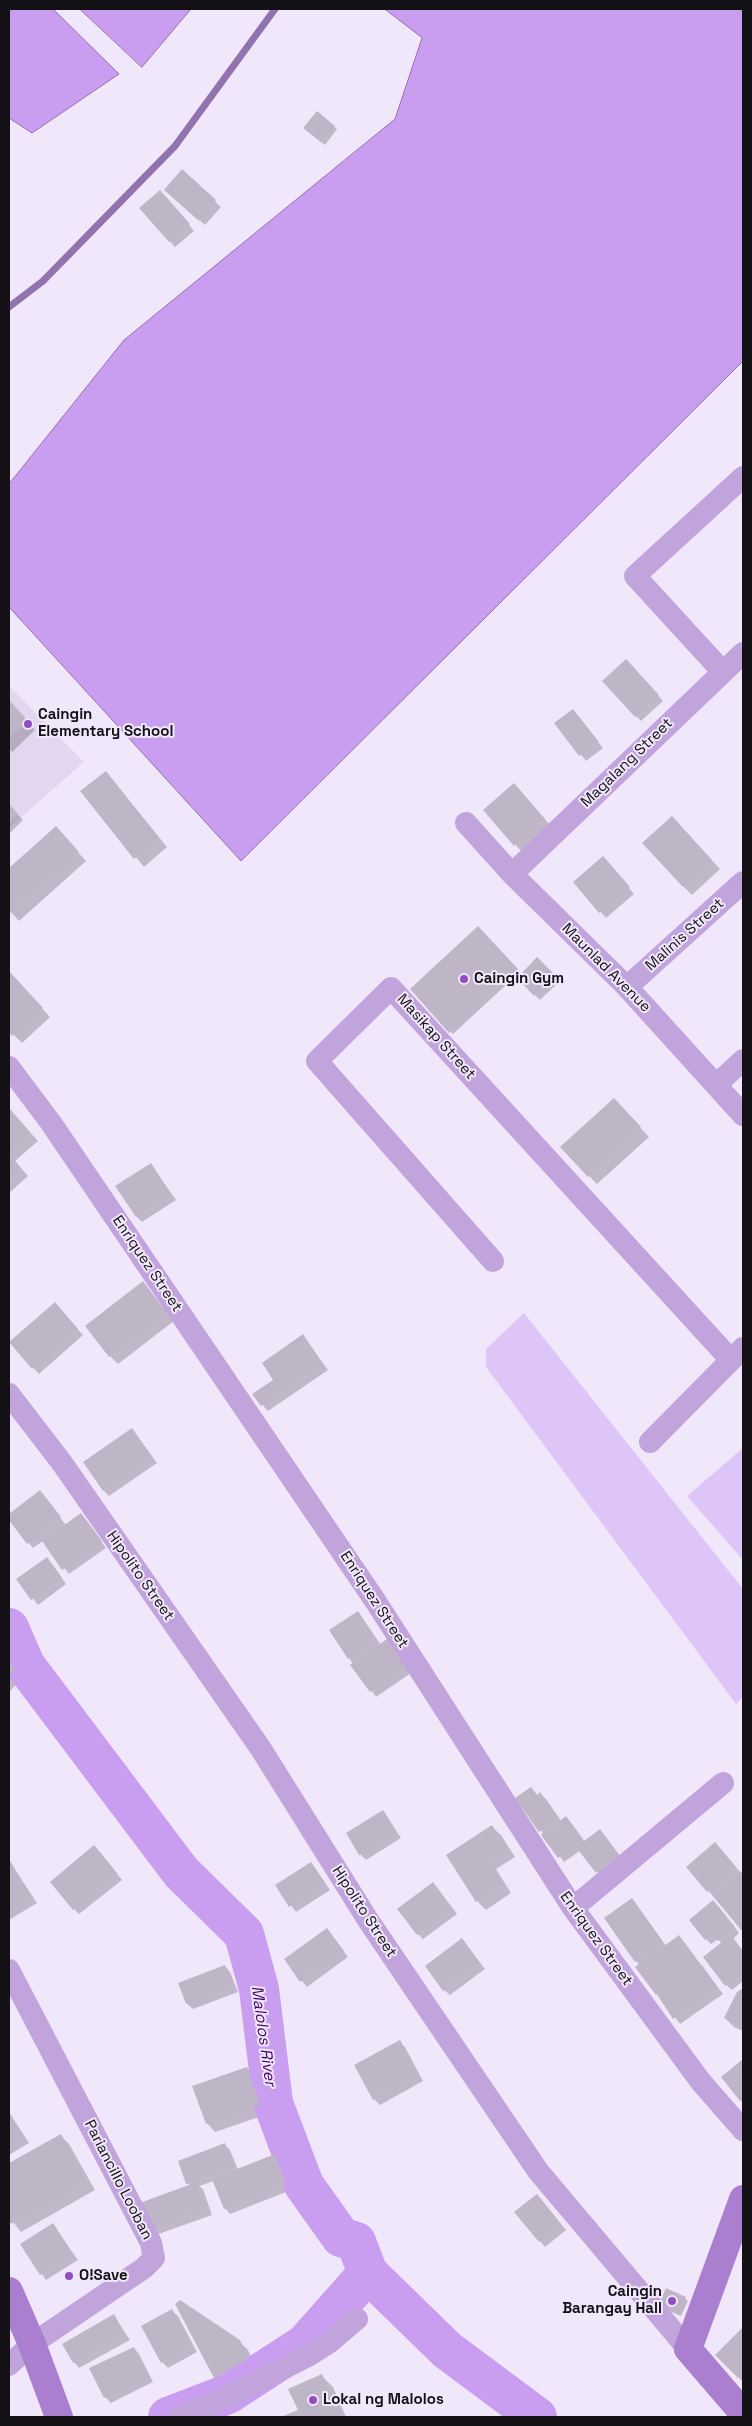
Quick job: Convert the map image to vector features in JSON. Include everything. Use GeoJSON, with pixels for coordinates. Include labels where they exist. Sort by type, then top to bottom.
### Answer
{"type":"FeatureCollection","features":[{"type":"Feature","properties":{"kind":"street"},"geometry":{"type":"LineString","coordinates":[[723,672],[635,576],[743,477]]}},
{"type":"Feature","properties":{"kind":"street","name":"Magalang Street"},"geometry":{"type":"LineString","coordinates":[[512,874],[743,654]]}},
{"type":"Feature","properties":{"kind":"street","name":"Maunlad Avenue"},"geometry":{"type":"LineString","coordinates":[[466,824],[512,874],[627,987],[743,1115]]}},
{"type":"Feature","properties":{"kind":"street","name":"Malinis Street"},"geometry":{"type":"LineString","coordinates":[[627,987],[743,882]]}},
{"type":"Feature","properties":{"kind":"street","name":"Masikap Street"},"geometry":{"type":"LineString","coordinates":[[493,1261],[317,1061],[390,988],[737,1354]]}},
{"type":"Feature","properties":{"kind":"street"},"geometry":{"type":"LineString","coordinates":[[716,1085],[743,1060]]}},
{"type":"Feature","properties":{"kind":"street","name":"Enriquez Street"},"geometry":{"type":"LineString","coordinates":[[9,1066],[51,1123],[376,1602],[573,1908],[701,2082],[743,2130]]}},
{"type":"Feature","properties":{"kind":"street"},"geometry":{"type":"LineString","coordinates":[[650,1442],[737,1354]]}},
{"type":"Feature","properties":{"kind":"street","name":"Hipolito Street"},"geometry":{"type":"LineString","coordinates":[[9,1394],[62,1463],[261,1749],[368,1920],[538,2171],[743,2413]]}},
{"type":"Feature","properties":{"kind":"street"},"geometry":{"type":"LineString","coordinates":[[573,1908],[723,1783]]}},
{"type":"Feature","properties":{"kind":"street","name":"Pariancillo Looban"},"geometry":{"type":"LineString","coordinates":[[9,1970],[151,2243],[154,2258],[144,2268],[32,2344]]}},
{"type":"Feature","properties":{"kind":"street"},"geometry":{"type":"LineString","coordinates":[[688,2349],[743,2200]]}},
{"type":"Feature","properties":{"kind":"street"},"geometry":{"type":"LineString","coordinates":[[9,2291],[32,2344],[59,2417]]}},
{"type":"Feature","properties":{"kind":"street"},"geometry":{"type":"LineString","coordinates":[[181,2417],[235,2393],[308,2356],[330,2342],[357,2319]]}},
{"type":"Feature","properties":{"kind":"street"},"geometry":{"type":"LineString","coordinates":[[9,2366],[32,2344]]}},
{"type":"Feature","properties":{"kind":"shaded area"},"geometry":{"type":"Polygon","coordinates":[[[13,9],[53,9],[119,74],[32,133],[9,118],[9,13],[13,9]]]}},
{"type":"Feature","properties":{"kind":"shaded area"},"geometry":{"type":"Polygon","coordinates":[[[80,9],[191,9],[142,67],[80,9]]]}},
{"type":"Feature","properties":{"kind":"shaded area"},"geometry":{"type":"Polygon","coordinates":[[[385,9],[743,9],[743,361],[241,861],[9,607],[9,484],[124,340],[395,119],[422,38],[385,9]]]}},
{"type":"Feature","properties":{"kind":"shaded area","name":"Caingin Elementary School"},"geometry":{"type":"Polygon","coordinates":[[[9,686],[84,762],[9,828],[9,686]]]}},
{"type":"Feature","properties":{"kind":"shaded area"},"geometry":{"type":"Polygon","coordinates":[[[524,1313],[743,1589],[743,1697],[736,1704],[486,1367],[486,1349],[524,1313]]]}},
{"type":"Feature","properties":{"kind":"shaded area"},"geometry":{"type":"Polygon","coordinates":[[[743,1448],[743,1560],[687,1496],[743,1448]]]}},
{"type":"Feature","properties":{"kind":"building"},"geometry":{"type":"Polygon","coordinates":[[[317,111],[335,126],[322,143],[303,128],[317,111]]]}},
{"type":"Feature","properties":{"kind":"building"},"geometry":{"type":"Polygon","coordinates":[[[182,169],[216,200],[199,221],[164,190],[182,169]]]}},
{"type":"Feature","properties":{"kind":"building"},"geometry":{"type":"Polygon","coordinates":[[[160,190],[190,224],[169,242],[139,208],[160,190]]]}},
{"type":"Feature","properties":{"kind":"building"},"geometry":{"type":"Polygon","coordinates":[[[626,659],[659,695],[635,717],[602,681],[626,659]]]}},
{"type":"Feature","properties":{"kind":"building"},"geometry":{"type":"Polygon","coordinates":[[[9,700],[28,721],[9,738],[9,700]]]}},
{"type":"Feature","properties":{"kind":"building"},"geometry":{"type":"Polygon","coordinates":[[[573,709],[599,742],[579,756],[554,723],[573,709]]]}},
{"type":"Feature","properties":{"kind":"building"},"geometry":{"type":"Polygon","coordinates":[[[106,771],[159,838],[134,859],[80,791],[106,771]]]}},
{"type":"Feature","properties":{"kind":"building"},"geometry":{"type":"Polygon","coordinates":[[[514,783],[545,819],[514,846],[483,810],[514,783]]]}},
{"type":"Feature","properties":{"kind":"building"},"geometry":{"type":"Polygon","coordinates":[[[9,804],[18,814],[9,823],[9,804]]]}},
{"type":"Feature","properties":{"kind":"building"},"geometry":{"type":"Polygon","coordinates":[[[672,816],[712,860],[683,887],[642,843],[672,816]]]}},
{"type":"Feature","properties":{"kind":"building"},"geometry":{"type":"Polygon","coordinates":[[[56,826],[79,852],[10,913],[9,868],[56,826]]]}},
{"type":"Feature","properties":{"kind":"building"},"geometry":{"type":"Polygon","coordinates":[[[603,856],[630,887],[599,913],[573,882],[603,856]]]}},
{"type":"Feature","properties":{"kind":"building","name":"Caingin Gym"},"geometry":{"type":"Polygon","coordinates":[[[478,926],[518,969],[449,1033],[410,989],[478,926]]]}},
{"type":"Feature","properties":{"kind":"building"},"geometry":{"type":"Polygon","coordinates":[[[537,957],[555,975],[534,996],[517,978],[537,957]]]}},
{"type":"Feature","properties":{"kind":"building"},"geometry":{"type":"Polygon","coordinates":[[[9,971],[43,1008],[12,1036],[9,1032],[9,971]]]}},
{"type":"Feature","properties":{"kind":"building"},"geometry":{"type":"Polygon","coordinates":[[[614,1098],[641,1127],[588,1177],[560,1147],[614,1098]]]}},
{"type":"Feature","properties":{"kind":"building"},"geometry":{"type":"Polygon","coordinates":[[[9,1108],[30,1132],[9,1151],[9,1108]]]}},
{"type":"Feature","properties":{"kind":"building"},"geometry":{"type":"Polygon","coordinates":[[[9,1153],[20,1167],[9,1177],[9,1153]]]}},
{"type":"Feature","properties":{"kind":"building"},"geometry":{"type":"Polygon","coordinates":[[[151,1163],[171,1194],[136,1217],[115,1186],[151,1163]]]}},
{"type":"Feature","properties":{"kind":"building"},"geometry":{"type":"Polygon","coordinates":[[[143,1281],[166,1312],[109,1357],[85,1326],[143,1281]]]}},
{"type":"Feature","properties":{"kind":"building"},"geometry":{"type":"Polygon","coordinates":[[[55,1302],[78,1329],[32,1369],[9,1342],[55,1302]]]}},
{"type":"Feature","properties":{"kind":"building"},"geometry":{"type":"Polygon","coordinates":[[[303,1334],[323,1364],[261,1406],[252,1394],[273,1380],[262,1363],[303,1334]]]}},
{"type":"Feature","properties":{"kind":"building"},"geometry":{"type":"Polygon","coordinates":[[[132,1428],[152,1457],[103,1491],[83,1462],[132,1428]]]}},
{"type":"Feature","properties":{"kind":"building"},"geometry":{"type":"Polygon","coordinates":[[[40,1490],[61,1517],[27,1544],[9,1520],[9,1514],[40,1490]]]}},
{"type":"Feature","properties":{"kind":"building"},"geometry":{"type":"Polygon","coordinates":[[[81,1513],[102,1541],[62,1570],[42,1541],[81,1513]]]}},
{"type":"Feature","properties":{"kind":"building"},"geometry":{"type":"Polygon","coordinates":[[[47,1557],[62,1578],[31,1600],[16,1579],[47,1557]]]}},
{"type":"Feature","properties":{"kind":"building"},"geometry":{"type":"Polygon","coordinates":[[[358,1611],[377,1640],[348,1659],[329,1630],[358,1611]]]}},
{"type":"Feature","properties":{"kind":"building"},"geometry":{"type":"Polygon","coordinates":[[[387,1639],[406,1667],[370,1692],[350,1665],[387,1639]]]}},
{"type":"Feature","properties":{"kind":"building"},"geometry":{"type":"Polygon","coordinates":[[[9,1662],[16,1669],[9,1675],[9,1662]]]}},
{"type":"Feature","properties":{"kind":"building"},"geometry":{"type":"Polygon","coordinates":[[[531,1787],[537,1795],[540,1792],[559,1818],[539,1832],[515,1798],[531,1787]]]}},
{"type":"Feature","properties":{"kind":"building"},"geometry":{"type":"Polygon","coordinates":[[[383,1810],[397,1832],[359,1855],[346,1833],[383,1810]]]}},
{"type":"Feature","properties":{"kind":"building"},"geometry":{"type":"Polygon","coordinates":[[[566,1816],[583,1839],[558,1858],[541,1835],[566,1816]]]}},
{"type":"Feature","properties":{"kind":"building"},"geometry":{"type":"Polygon","coordinates":[[[492,1825],[507,1848],[488,1860],[503,1884],[476,1902],[446,1855],[492,1825]]]}},
{"type":"Feature","properties":{"kind":"building"},"geometry":{"type":"Polygon","coordinates":[[[600,1829],[619,1855],[596,1873],[576,1847],[600,1829]]]}},
{"type":"Feature","properties":{"kind":"building"},"geometry":{"type":"Polygon","coordinates":[[[715,1842],[736,1867],[707,1892],[686,1867],[715,1842]]]}},
{"type":"Feature","properties":{"kind":"building"},"geometry":{"type":"Polygon","coordinates":[[[94,1845],[117,1873],[73,1910],[50,1882],[94,1845]]]}},
{"type":"Feature","properties":{"kind":"building"},"geometry":{"type":"Polygon","coordinates":[[[9,1859],[32,1897],[9,1911],[9,1859]]]}},
{"type":"Feature","properties":{"kind":"building"},"geometry":{"type":"Polygon","coordinates":[[[311,1862],[326,1884],[289,1907],[275,1885],[311,1862]]]}},
{"type":"Feature","properties":{"kind":"building"},"geometry":{"type":"Polygon","coordinates":[[[742,1872],[743,1930],[742,1931],[713,1896],[742,1872]]]}},
{"type":"Feature","properties":{"kind":"building"},"geometry":{"type":"Polygon","coordinates":[[[433,1882],[452,1908],[417,1935],[397,1909],[433,1882]]]}},
{"type":"Feature","properties":{"kind":"building"},"geometry":{"type":"Polygon","coordinates":[[[632,1898],[663,1942],[635,1962],[604,1918],[632,1898]]]}},
{"type":"Feature","properties":{"kind":"building"},"geometry":{"type":"Polygon","coordinates":[[[713,1900],[735,1927],[718,1941],[712,1934],[705,1940],[689,1920],[713,1900]]]}},
{"type":"Feature","properties":{"kind":"building"},"geometry":{"type":"Polygon","coordinates":[[[327,1928],[344,1951],[300,1982],[284,1959],[327,1928]]]}},
{"type":"Feature","properties":{"kind":"building"},"geometry":{"type":"Polygon","coordinates":[[[679,1935],[699,1963],[656,1995],[635,1967],[679,1935]]]}},
{"type":"Feature","properties":{"kind":"building"},"geometry":{"type":"Polygon","coordinates":[[[731,1935],[743,1951],[743,1972],[725,1986],[703,1957],[731,1935]]]}},
{"type":"Feature","properties":{"kind":"building"},"geometry":{"type":"Polygon","coordinates":[[[462,1938],[480,1963],[443,1991],[425,1966],[462,1938]]]}},
{"type":"Feature","properties":{"kind":"building"},"geometry":{"type":"Polygon","coordinates":[[[225,1965],[233,1986],[186,2004],[178,1983],[225,1965]]]}},
{"type":"Feature","properties":{"kind":"building"},"geometry":{"type":"Polygon","coordinates":[[[702,1965],[718,1988],[673,2019],[658,1996],[702,1965]]]}},
{"type":"Feature","properties":{"kind":"building"},"geometry":{"type":"Polygon","coordinates":[[[743,1988],[743,2028],[724,2018],[737,1992],[743,1988]]]}},
{"type":"Feature","properties":{"kind":"building"},"geometry":{"type":"Polygon","coordinates":[[[400,2040],[419,2075],[373,2100],[354,2065],[400,2040]]]}},
{"type":"Feature","properties":{"kind":"building"},"geometry":{"type":"Polygon","coordinates":[[[743,2059],[743,2099],[740,2101],[721,2077],[743,2059]]]}},
{"type":"Feature","properties":{"kind":"building"},"geometry":{"type":"Polygon","coordinates":[[[247,2067],[260,2105],[206,2124],[192,2086],[247,2067]]]}},
{"type":"Feature","properties":{"kind":"building"},"geometry":{"type":"Polygon","coordinates":[[[9,2113],[24,2137],[9,2146],[9,2113]]]}},
{"type":"Feature","properties":{"kind":"building"},"geometry":{"type":"Polygon","coordinates":[[[61,2134],[87,2182],[11,2224],[9,2220],[9,2163],[61,2134]]]}},
{"type":"Feature","properties":{"kind":"building"},"geometry":{"type":"Polygon","coordinates":[[[225,2143],[233,2166],[186,2184],[178,2161],[225,2143]]]}},
{"type":"Feature","properties":{"kind":"building"},"geometry":{"type":"Polygon","coordinates":[[[275,2154],[286,2184],[224,2209],[212,2179],[275,2154]]]}},
{"type":"Feature","properties":{"kind":"building"},"geometry":{"type":"Polygon","coordinates":[[[197,2182],[207,2209],[146,2231],[137,2204],[197,2182]]]}},
{"type":"Feature","properties":{"kind":"building"},"geometry":{"type":"Polygon","coordinates":[[[537,2194],[561,2224],[539,2242],[514,2212],[537,2194]]]}},
{"type":"Feature","properties":{"kind":"building"},"geometry":{"type":"Polygon","coordinates":[[[53,2223],[73,2254],[40,2275],[20,2244],[53,2223]]]}},
{"type":"Feature","properties":{"kind":"building","name":"Caingin Barangay Hall"},"geometry":{"type":"Polygon","coordinates":[[[666,2288],[686,2297],[679,2314],[658,2306],[666,2288]]]}},
{"type":"Feature","properties":{"kind":"building"},"geometry":{"type":"Polygon","coordinates":[[[180,2300],[240,2340],[248,2359],[214,2378],[175,2304],[180,2300]]]}},
{"type":"Feature","properties":{"kind":"building"},"geometry":{"type":"Polygon","coordinates":[[[172,2309],[192,2346],[161,2363],[141,2326],[172,2309]]]}},
{"type":"Feature","properties":{"kind":"building"},"geometry":{"type":"Polygon","coordinates":[[[114,2314],[125,2334],[73,2363],[62,2344],[114,2314]]]}},
{"type":"Feature","properties":{"kind":"building"},"geometry":{"type":"Polygon","coordinates":[[[743,2327],[743,2372],[738,2378],[715,2355],[743,2327]]]}},
{"type":"Feature","properties":{"kind":"building"},"geometry":{"type":"Polygon","coordinates":[[[134,2347],[148,2376],[104,2398],[89,2368],[134,2347]]]}},
{"type":"Feature","properties":{"kind":"building","name":"Lokal ng Malolos"},"geometry":{"type":"Polygon","coordinates":[[[322,2374],[341,2417],[281,2417],[298,2410],[288,2389],[322,2374]]]}},
{"type":"Feature","properties":{"kind":"waterway"},"geometry":{"type":"LineString","coordinates":[[9,307],[43,281],[175,146],[275,9]]}},
{"type":"Feature","properties":{"kind":"waterway","name":"Malolos River"},"geometry":{"type":"LineString","coordinates":[[9,1628],[25,1665],[181,1872],[244,1934],[259,1989],[273,2103],[304,2185],[341,2237],[356,2242],[368,2273],[447,2350],[537,2417]]}},
{"type":"Feature","properties":{"kind":"waterway"},"geometry":{"type":"LineString","coordinates":[[168,2417],[228,2394],[305,2344],[368,2273]]}},
{"type":"Feature","properties":{"kind":"place","name":"Caingin Elementary School"},"geometry":{"type":"Point","coordinates":[28,724]}},
{"type":"Feature","properties":{"kind":"place","name":"Caingin Gym"},"geometry":{"type":"Point","coordinates":[464,979]}},
{"type":"Feature","properties":{"kind":"place","name":"O!Save"},"geometry":{"type":"Point","coordinates":[69,2276]}},
{"type":"Feature","properties":{"kind":"place","name":"Caingin Barangay Hall"},"geometry":{"type":"Point","coordinates":[672,2301]}},
{"type":"Feature","properties":{"kind":"place","name":"Lokal ng Malolos"},"geometry":{"type":"Point","coordinates":[313,2400]}}]}
